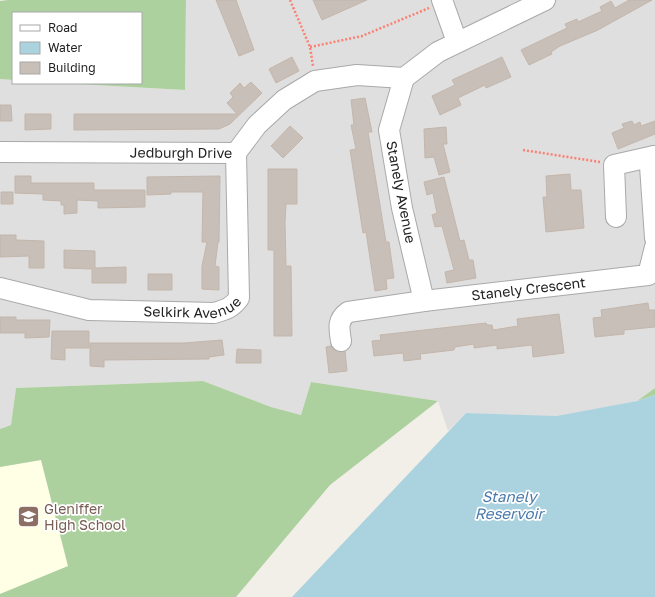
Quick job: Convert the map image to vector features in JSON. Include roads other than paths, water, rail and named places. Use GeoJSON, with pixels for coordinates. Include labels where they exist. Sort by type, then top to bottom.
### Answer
{"type":"FeatureCollection","features":[{"type":"Feature","properties":{"kind":"street"},"geometry":{"type":"LineString","coordinates":[[404,78],[438,52],[545,0]]}},
{"type":"Feature","properties":{"kind":"street"},"geometry":{"type":"LineString","coordinates":[[442,1],[457,42]]}},
{"type":"Feature","properties":{"kind":"street","name":"Jedburgh Drive"},"geometry":{"type":"LineString","coordinates":[[0,152],[236,153],[257,125],[284,100],[314,80],[357,75],[404,78]]}},
{"type":"Feature","properties":{"kind":"street","name":"Stanely Avenue"},"geometry":{"type":"LineString","coordinates":[[404,78],[389,130],[402,208],[424,301]]}},
{"type":"Feature","properties":{"kind":"street","name":"Selkirk Avenue"},"geometry":{"type":"LineString","coordinates":[[0,288],[89,310],[214,313],[227,310],[235,304],[239,298],[236,153]]}},
{"type":"Feature","properties":{"kind":"street"},"geometry":{"type":"LineString","coordinates":[[616,217],[614,165],[654,156]]}},
{"type":"Feature","properties":{"kind":"street"},"geometry":{"type":"LineString","coordinates":[[654,156],[650,166],[655,238]]}},
{"type":"Feature","properties":{"kind":"street","name":"Stanely Crescent"},"geometry":{"type":"LineString","coordinates":[[341,341],[339,325],[342,316],[348,312],[424,301],[648,275],[655,247]]}},
{"type":"Feature","properties":{"kind":"water","name":"Stanely Reservoir"},"geometry":{"type":"Polygon","coordinates":[[[655,395],[655,597],[292,597],[466,413],[557,416],[637,401],[655,395]]]}},
{"type":"Feature","properties":{"kind":"place","name":"Gleniffer High School"},"geometry":{"type":"Point","coordinates":[28,517]}}]}
